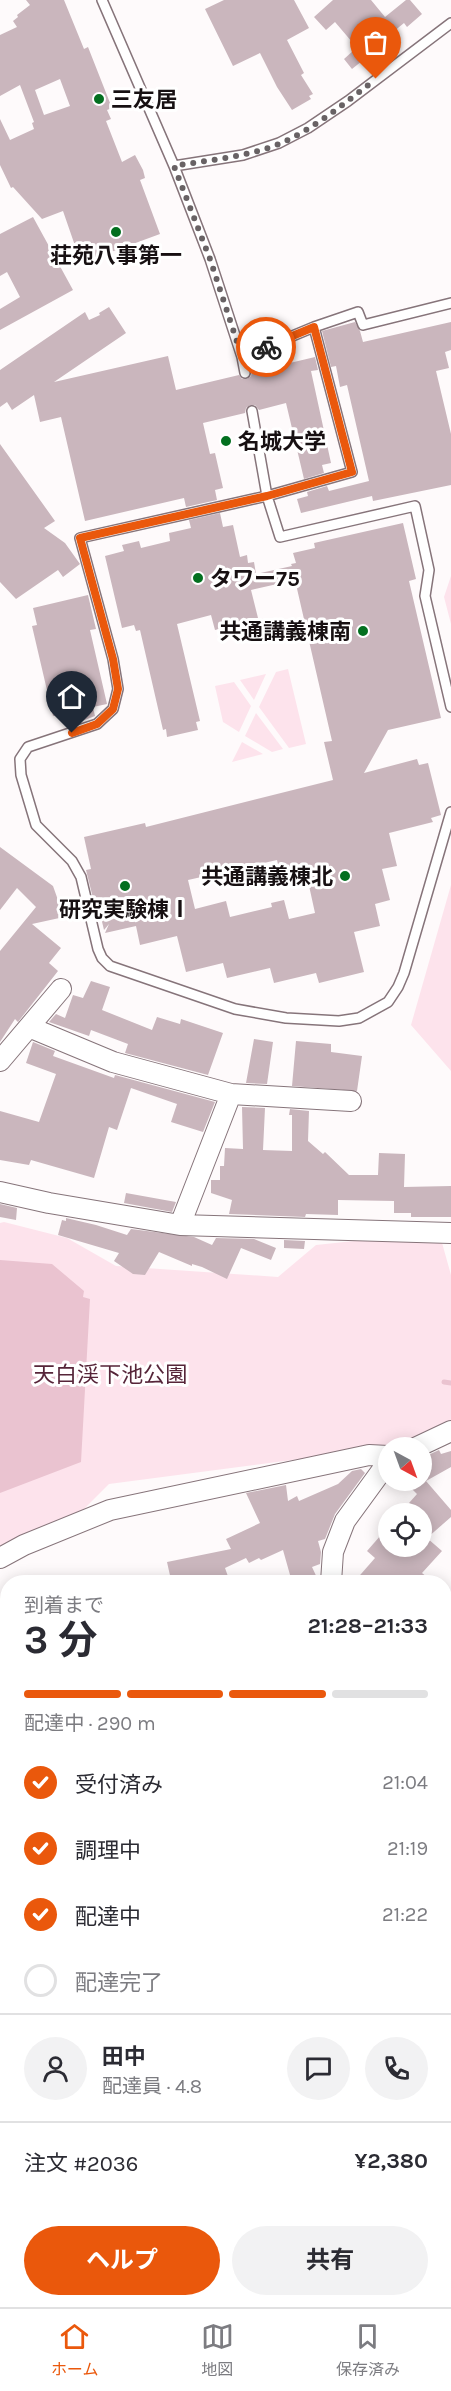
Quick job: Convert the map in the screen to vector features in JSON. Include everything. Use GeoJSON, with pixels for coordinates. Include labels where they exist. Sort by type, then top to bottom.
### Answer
{"type":"FeatureCollection","features":[{"type":"Feature","properties":{"kind":"street"},"geometry":{"type":"LineString","coordinates":[[0,1061],[61,989]]}},
{"type":"Feature","properties":{"kind":"street"},"geometry":{"type":"LineString","coordinates":[[29,1027],[113,1062],[231,1094],[351,1101]]}},
{"type":"Feature","properties":{"kind":"street"},"geometry":{"type":"LineString","coordinates":[[180,1225],[231,1094]]}},
{"type":"Feature","properties":{"kind":"street"},"geometry":{"type":"LineString","coordinates":[[0,1192],[49,1203],[180,1225],[451,1233]]}},
{"type":"Feature","properties":{"kind":"street"},"geometry":{"type":"LineString","coordinates":[[432,1440],[451,1431]]}},
{"type":"Feature","properties":{"kind":"street"},"geometry":{"type":"LineString","coordinates":[[0,1558],[24,1545],[110,1510],[369,1455],[378,1455]]}},
{"type":"Feature","properties":{"kind":"street"},"geometry":{"type":"LineString","coordinates":[[331,1575],[333,1552],[345,1521],[378,1476]]}},
{"type":"Feature","properties":{"kind":"lane"},"geometry":{"type":"LineString","coordinates":[[102,0],[174,166],[210,259],[242,357],[245,374]]}},
{"type":"Feature","properties":{"kind":"lane"},"geometry":{"type":"LineString","coordinates":[[174,166],[243,154],[279,143],[308,128],[348,101],[451,23]]}},
{"type":"Feature","properties":{"kind":"lane"},"geometry":{"type":"LineString","coordinates":[[242,357],[314,327],[358,312],[363,325],[451,303]]}},
{"type":"Feature","properties":{"kind":"lane"},"geometry":{"type":"LineString","coordinates":[[314,327],[352,472],[267,496],[80,538],[113,659],[118,689],[113,709],[97,724],[40,741],[28,747],[20,759],[21,775],[36,825],[72,861],[81,877],[102,958],[110,966],[235,1009],[286,1018],[339,1021],[359,1018],[387,1002],[398,987],[404,973],[451,812]]}},
{"type":"Feature","properties":{"kind":"lane"},"geometry":{"type":"LineString","coordinates":[[252,411],[267,496],[280,537],[415,506],[429,570],[425,596],[451,707]]}},
{"type":"Feature","properties":{"kind":"green space"},"geometry":{"type":"Polygon","coordinates":[[[451,576],[451,624],[444,597],[451,576]]]}},
{"type":"Feature","properties":{"kind":"green space"},"geometry":{"type":"Polygon","coordinates":[[[288,669],[306,744],[289,748],[259,707],[276,672],[288,669]]]}},
{"type":"Feature","properties":{"kind":"green space"},"geometry":{"type":"Polygon","coordinates":[[[266,674],[254,700],[240,680],[266,674]]]}},
{"type":"Feature","properties":{"kind":"green space"},"geometry":{"type":"Polygon","coordinates":[[[234,682],[251,706],[239,732],[223,722],[215,686],[234,682]]]}},
{"type":"Feature","properties":{"kind":"green space"},"geometry":{"type":"Polygon","coordinates":[[[256,713],[283,749],[272,752],[245,736],[256,713]]]}},
{"type":"Feature","properties":{"kind":"green space"},"geometry":{"type":"Polygon","coordinates":[[[242,742],[263,754],[232,762],[242,742]]]}},
{"type":"Feature","properties":{"kind":"green space"},"geometry":{"type":"Polygon","coordinates":[[[451,885],[451,1071],[411,1025],[451,885]]]}},
{"type":"Feature","properties":{"kind":"green space","name":"天白渓下池公園"},"geometry":{"type":"Polygon","coordinates":[[[4,1222],[67,1238],[116,1266],[278,1277],[316,1245],[439,1232],[451,1275],[451,1423],[424,1437],[378,1437],[378,1449],[109,1484],[78,1515],[0,1549],[0,1223],[4,1222]]]}},
{"type":"Feature","properties":{"kind":"shaded area"},"geometry":{"type":"Polygon","coordinates":[[[0,1260],[52,1264],[84,1291],[83,1297],[90,1299],[81,1462],[0,1493],[0,1260]]]}},
{"type":"Feature","properties":{"kind":"building"},"geometry":{"type":"Polygon","coordinates":[[[26,0],[64,0],[84,49],[88,47],[112,108],[107,110],[111,119],[106,121],[122,162],[135,155],[143,170],[145,178],[140,180],[160,234],[81,263],[63,211],[42,219],[13,187],[11,188],[0,165],[0,119],[10,140],[34,129],[32,123],[34,122],[20,85],[0,96],[0,35],[17,27],[13,21],[30,5],[26,0]],[[60,79],[35,90],[44,115],[70,106],[60,79]]]}},
{"type":"Feature","properties":{"kind":"building"},"geometry":{"type":"Polygon","coordinates":[[[224,0],[294,0],[309,28],[287,40],[304,73],[301,75],[313,94],[309,96],[311,99],[292,110],[277,87],[260,53],[233,66],[205,9],[224,0]]]}},
{"type":"Feature","properties":{"kind":"building"},"geometry":{"type":"Polygon","coordinates":[[[333,0],[371,0],[385,17],[406,0],[410,0],[422,14],[407,27],[404,23],[364,56],[335,22],[326,30],[314,17],[333,0]]]}},
{"type":"Feature","properties":{"kind":"building"},"geometry":{"type":"Polygon","coordinates":[[[354,50],[362,61],[352,69],[344,59],[354,50]]]}},
{"type":"Feature","properties":{"kind":"building"},"geometry":{"type":"Polygon","coordinates":[[[33,217],[73,290],[0,330],[0,309],[20,297],[7,272],[0,276],[0,234],[33,217]]]}},
{"type":"Feature","properties":{"kind":"building"},"geometry":{"type":"Polygon","coordinates":[[[109,307],[126,333],[54,382],[168,356],[176,390],[239,375],[242,379],[247,379],[252,372],[315,357],[318,370],[311,371],[331,463],[322,465],[324,473],[304,479],[286,403],[259,410],[255,405],[250,405],[246,408],[245,413],[203,423],[210,454],[215,453],[223,488],[215,490],[217,500],[186,507],[184,498],[85,521],[61,417],[40,422],[34,395],[12,410],[7,402],[0,407],[0,370],[85,312],[89,320],[100,315],[99,313],[109,307]]]}},
{"type":"Feature","properties":{"kind":"building"},"geometry":{"type":"Polygon","coordinates":[[[355,322],[363,342],[451,322],[451,350],[445,352],[449,368],[436,371],[451,434],[451,485],[373,501],[372,496],[301,513],[297,499],[308,496],[307,492],[327,486],[329,491],[369,481],[347,385],[340,387],[336,366],[331,367],[322,331],[355,322]]]}},
{"type":"Feature","properties":{"kind":"building"},"geometry":{"type":"Polygon","coordinates":[[[0,444],[55,521],[44,528],[65,543],[80,564],[63,577],[58,570],[16,599],[0,582],[0,444]]]}},
{"type":"Feature","properties":{"kind":"building"},"geometry":{"type":"Polygon","coordinates":[[[220,513],[223,527],[233,525],[240,557],[247,555],[248,563],[254,562],[256,574],[292,566],[291,564],[296,563],[293,553],[315,548],[314,543],[403,523],[416,579],[409,581],[441,718],[388,730],[364,773],[417,759],[419,765],[428,763],[441,815],[431,818],[433,822],[389,833],[397,866],[382,869],[390,900],[375,904],[380,926],[354,932],[364,972],[319,983],[316,973],[274,983],[270,968],[227,978],[223,963],[186,972],[177,936],[140,945],[136,926],[105,933],[109,924],[104,930],[97,901],[94,902],[86,870],[91,869],[84,837],[145,823],[146,827],[333,780],[324,742],[332,741],[295,580],[251,590],[261,630],[231,638],[228,627],[215,630],[211,615],[177,624],[200,721],[196,722],[198,730],[167,737],[166,729],[163,730],[140,630],[136,631],[134,625],[122,628],[105,556],[124,551],[122,545],[139,541],[141,548],[170,541],[169,533],[191,528],[189,520],[220,513]],[[277,860],[188,880],[195,909],[226,901],[230,917],[272,907],[271,903],[284,900],[289,919],[315,913],[304,863],[279,869],[277,860]]]}},
{"type":"Feature","properties":{"kind":"building"},"geometry":{"type":"Polygon","coordinates":[[[88,595],[96,629],[90,630],[107,704],[93,707],[95,716],[82,721],[80,712],[53,716],[32,626],[37,625],[33,608],[88,595]]]}},
{"type":"Feature","properties":{"kind":"building"},"geometry":{"type":"Polygon","coordinates":[[[0,847],[53,886],[64,917],[32,924],[61,948],[49,963],[58,971],[18,1022],[15,1019],[0,1042],[0,951],[36,907],[17,888],[0,910],[0,847]]]}},
{"type":"Feature","properties":{"kind":"building"},"geometry":{"type":"Polygon","coordinates":[[[91,981],[110,987],[102,1010],[152,1030],[157,1017],[180,1024],[181,1019],[223,1033],[208,1075],[125,1053],[128,1044],[91,1030],[89,1036],[49,1022],[56,1014],[65,1018],[73,995],[83,998],[91,981]]]}},
{"type":"Feature","properties":{"kind":"building"},"geometry":{"type":"Polygon","coordinates":[[[254,1039],[273,1042],[267,1084],[246,1083],[254,1039]]]}},
{"type":"Feature","properties":{"kind":"building"},"geometry":{"type":"Polygon","coordinates":[[[296,1041],[331,1044],[331,1052],[362,1056],[357,1091],[292,1086],[296,1041]]]}},
{"type":"Feature","properties":{"kind":"building"},"geometry":{"type":"Polygon","coordinates":[[[33,1042],[55,1051],[53,1056],[114,1078],[115,1075],[215,1102],[203,1132],[171,1122],[177,1104],[131,1088],[117,1130],[109,1127],[94,1178],[31,1160],[29,1165],[0,1160],[0,1111],[39,1122],[56,1074],[26,1063],[33,1042]]]}},
{"type":"Feature","properties":{"kind":"building"},"geometry":{"type":"Polygon","coordinates":[[[242,1107],[265,1108],[263,1150],[292,1151],[290,1109],[309,1111],[308,1141],[323,1154],[325,1152],[349,1175],[378,1175],[379,1153],[405,1154],[404,1187],[451,1186],[451,1217],[411,1217],[411,1213],[394,1213],[394,1201],[338,1200],[338,1215],[306,1214],[305,1217],[229,1214],[232,1200],[211,1193],[211,1180],[220,1180],[220,1166],[224,1166],[225,1148],[243,1149],[242,1107]]]}},
{"type":"Feature","properties":{"kind":"building"},"geometry":{"type":"Polygon","coordinates":[[[126,1193],[176,1202],[172,1212],[124,1203],[126,1193]]]}},
{"type":"Feature","properties":{"kind":"building"},"geometry":{"type":"Polygon","coordinates":[[[0,1204],[17,1208],[16,1220],[0,1217],[0,1204]]]}},
{"type":"Feature","properties":{"kind":"building"},"geometry":{"type":"Polygon","coordinates":[[[66,1218],[127,1235],[131,1229],[194,1237],[212,1245],[216,1238],[254,1239],[276,1248],[271,1260],[241,1248],[227,1279],[202,1267],[192,1264],[192,1266],[159,1252],[145,1275],[133,1274],[114,1261],[119,1253],[58,1235],[62,1220],[66,1221],[66,1218]]]}},
{"type":"Feature","properties":{"kind":"building"},"geometry":{"type":"Polygon","coordinates":[[[284,1240],[305,1241],[304,1249],[284,1248],[284,1240]]]}},
{"type":"Feature","properties":{"kind":"building"},"geometry":{"type":"Polygon","coordinates":[[[439,1450],[441,1454],[451,1451],[451,1467],[432,1478],[432,1453],[439,1450]]]}},
{"type":"Feature","properties":{"kind":"building"},"geometry":{"type":"Polygon","coordinates":[[[361,1469],[365,1473],[335,1514],[325,1539],[318,1541],[321,1552],[320,1564],[312,1567],[316,1575],[290,1575],[283,1550],[249,1563],[246,1558],[225,1568],[228,1575],[170,1575],[167,1562],[231,1549],[226,1539],[260,1523],[246,1493],[286,1485],[288,1501],[297,1496],[299,1501],[338,1484],[352,1471],[361,1469]]]}},
{"type":"Feature","properties":{"kind":"building"},"geometry":{"type":"Polygon","coordinates":[[[432,1488],[451,1510],[451,1517],[432,1534],[432,1503],[409,1503],[417,1494],[414,1491],[432,1491],[432,1488]]]}},
{"type":"Feature","properties":{"kind":"building"},"geometry":{"type":"Polygon","coordinates":[[[378,1538],[378,1557],[432,1557],[432,1542],[442,1551],[422,1573],[424,1575],[360,1575],[375,1558],[367,1551],[378,1538]]]}},
{"type":"Feature","properties":{"kind":"waterway"},"geometry":{"type":"LineString","coordinates":[[444,1382],[451,1383]]}},
{"type":"Feature","properties":{"kind":"way so far"},"geometry":{"type":"LineString","coordinates":[[266,347],[242,357],[210,259],[174,166],[243,154],[279,143],[308,128],[376,79]]}},
{"type":"Feature","properties":{"kind":"place","name":"三友居"},"geometry":{"type":"Point","coordinates":[99,99]}},
{"type":"Feature","properties":{"kind":"place","name":"荘苑八事第一"},"geometry":{"type":"Point","coordinates":[116,232]}},
{"type":"Feature","properties":{"kind":"place","name":"名城大学"},"geometry":{"type":"Point","coordinates":[226,441]}},
{"type":"Feature","properties":{"kind":"place","name":"タワー75"},"geometry":{"type":"Point","coordinates":[198,578]}},
{"type":"Feature","properties":{"kind":"place","name":"共通講義棟南"},"geometry":{"type":"Point","coordinates":[363,631]}},
{"type":"Feature","properties":{"kind":"place","name":"共通講義棟北"},"geometry":{"type":"Point","coordinates":[345,876]}},
{"type":"Feature","properties":{"kind":"place","name":"研究実験棟Ⅰ"},"geometry":{"type":"Point","coordinates":[125,886]}},
{"type":"Feature","properties":{"kind":"route"},"geometry":{"type":"LineString","coordinates":[[72,733],[97,724],[113,709],[118,689],[113,659],[80,538],[267,496],[352,472],[314,327],[266,347]]}}]}
